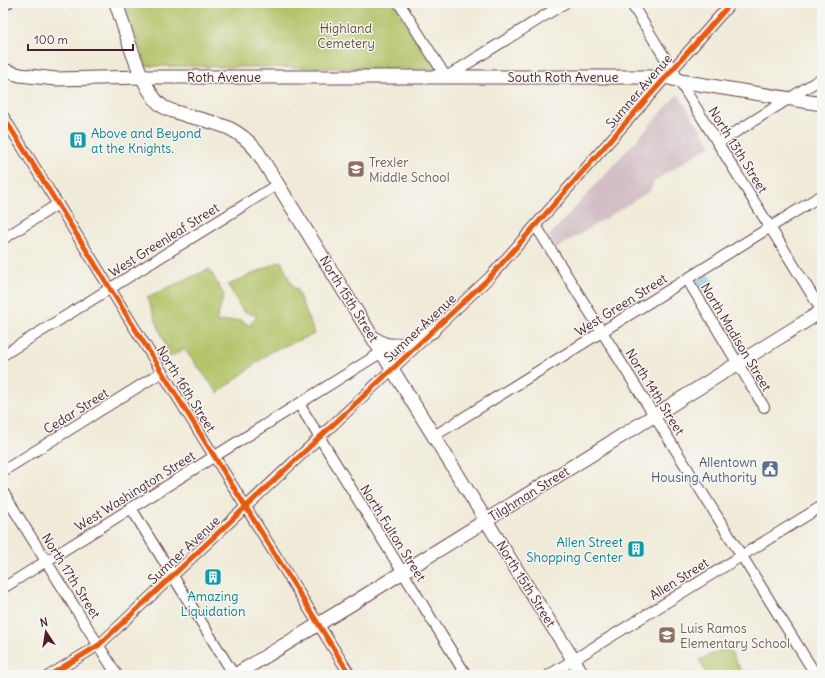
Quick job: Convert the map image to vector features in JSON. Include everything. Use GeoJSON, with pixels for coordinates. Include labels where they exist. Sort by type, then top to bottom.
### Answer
{"type":"FeatureCollection","features":[{"type":"Feature","properties":{"kind":"main road","name":"North 15th Street"},"geometry":{"type":"LineString","coordinates":[[116,3],[137,67],[152,95],[162,106],[171,110],[225,125],[243,136],[257,151],[584,675]]}},
{"type":"Feature","properties":{"kind":"main road","name":"Roth Avenue"},"geometry":{"type":"LineString","coordinates":[[3,70],[27,76],[56,79],[143,77],[446,77]]}},
{"type":"Feature","properties":{"kind":"main road","name":"South Roth Avenue"},"geometry":{"type":"LineString","coordinates":[[446,77],[669,74],[680,81],[822,104]]}},
{"type":"Feature","properties":{"kind":"main road","name":"Tilghman Street"},"geometry":{"type":"LineString","coordinates":[[234,675],[822,311]]}},
{"type":"Feature","properties":{"kind":"main road"},"geometry":{"type":"LineString","coordinates":[[373,337],[386,345],[396,345],[410,342],[434,331]]}},
{"type":"Feature","properties":{"kind":"street"},"geometry":{"type":"LineString","coordinates":[[3,6],[8,3]]}},
{"type":"Feature","properties":{"kind":"street"},"geometry":{"type":"LineString","coordinates":[[399,3],[446,77],[566,3]]}},
{"type":"Feature","properties":{"kind":"street"},"geometry":{"type":"LineString","coordinates":[[631,3],[669,74]]}},
{"type":"Feature","properties":{"kind":"street","name":"Sumner Avenue"},"geometry":{"type":"LineString","coordinates":[[50,675],[99,645],[490,277],[731,3]]}},
{"type":"Feature","properties":{"kind":"street"},"geometry":{"type":"LineString","coordinates":[[718,143],[822,78]]}},
{"type":"Feature","properties":{"kind":"street","name":"North 13th Street"},"geometry":{"type":"LineString","coordinates":[[680,81],[822,311]]}},
{"type":"Feature","properties":{"kind":"street","name":"North 16th Street"},"geometry":{"type":"LineString","coordinates":[[4,120],[58,204],[350,675]]}},
{"type":"Feature","properties":{"kind":"street","name":"West Greenleaf Street"},"geometry":{"type":"LineString","coordinates":[[3,355],[278,184]]}},
{"type":"Feature","properties":{"kind":"street","name":"West Green Street"},"geometry":{"type":"LineString","coordinates":[[434,436],[822,196]]}},
{"type":"Feature","properties":{"kind":"street"},"geometry":{"type":"LineString","coordinates":[[3,239],[58,204]]}},
{"type":"Feature","properties":{"kind":"street","name":"North 14th Street"},"geometry":{"type":"LineString","coordinates":[[536,226],[816,675]]}},
{"type":"Feature","properties":{"kind":"street","name":"North Madison Street"},"geometry":{"type":"LineString","coordinates":[[686,279],[764,407]]}},
{"type":"Feature","properties":{"kind":"street","name":"West Washington Street"},"geometry":{"type":"LineString","coordinates":[[3,588],[382,352]]}},
{"type":"Feature","properties":{"kind":"street","name":"Cedar Street"},"geometry":{"type":"LineString","coordinates":[[3,472],[162,372]]}},
{"type":"Feature","properties":{"kind":"street","name":"North Fulton Street"},"geometry":{"type":"LineString","coordinates":[[299,404],[466,675]]}},
{"type":"Feature","properties":{"kind":"street","name":"North 17th Street"},"geometry":{"type":"LineString","coordinates":[[3,492],[117,675]]}},
{"type":"Feature","properties":{"kind":"street","name":"Allen Street"},"geometry":{"type":"LineString","coordinates":[[549,675],[822,506]]}},
{"type":"Feature","properties":{"kind":"street"},"geometry":{"type":"LineString","coordinates":[[131,508],[234,675]]}},
{"type":"Feature","properties":{"kind":"shaded area"},"geometry":{"type":"Polygon","coordinates":[[[678,94],[711,145],[654,181],[650,191],[556,249],[549,236],[678,94]]]}},
{"type":"Feature","properties":{"kind":"green space","name":"Highland Cemetery"},"geometry":{"type":"Polygon","coordinates":[[[124,3],[393,3],[435,69],[146,66],[124,3]]]}},
{"type":"Feature","properties":{"kind":"green space"},"geometry":{"type":"Polygon","coordinates":[[[281,261],[294,289],[296,288],[315,334],[272,351],[218,393],[184,349],[170,357],[147,297],[209,269],[224,295],[216,322],[241,320],[252,327],[251,323],[257,316],[243,311],[228,285],[281,261]]]}},
{"type":"Feature","properties":{"kind":"green space"},"geometry":{"type":"Polygon","coordinates":[[[728,647],[743,674],[708,675],[699,660],[728,647]]]}},
{"type":"Feature","properties":{"kind":"water"},"geometry":{"type":"Polygon","coordinates":[[[707,275],[710,276],[712,281],[710,289],[705,292],[701,290],[697,284],[698,280],[707,275]]]}},
{"type":"Feature","properties":{"kind":"cycle path"},"geometry":{"type":"LineString","coordinates":[[50,675],[99,645],[490,277],[731,3]]}},
{"type":"Feature","properties":{"kind":"cycle path"},"geometry":{"type":"LineString","coordinates":[[3,116],[350,675]]}},
{"type":"Feature","properties":{"kind":"place","name":"Above and Beyond at the Knights."},"geometry":{"type":"Point","coordinates":[78,140]}},
{"type":"Feature","properties":{"kind":"place","name":"Trexler Middle School"},"geometry":{"type":"Point","coordinates":[356,169]}},
{"type":"Feature","properties":{"kind":"place","name":"Allentown Housing Authority"},"geometry":{"type":"Point","coordinates":[770,469]}},
{"type":"Feature","properties":{"kind":"place","name":"Allen Street Shopping Center"},"geometry":{"type":"Point","coordinates":[636,549]}},
{"type":"Feature","properties":{"kind":"place","name":"Amazing Liquidation"},"geometry":{"type":"Point","coordinates":[213,577]}},
{"type":"Feature","properties":{"kind":"place","name":"Luis Ramos Elementary School"},"geometry":{"type":"Point","coordinates":[667,635]}}]}
